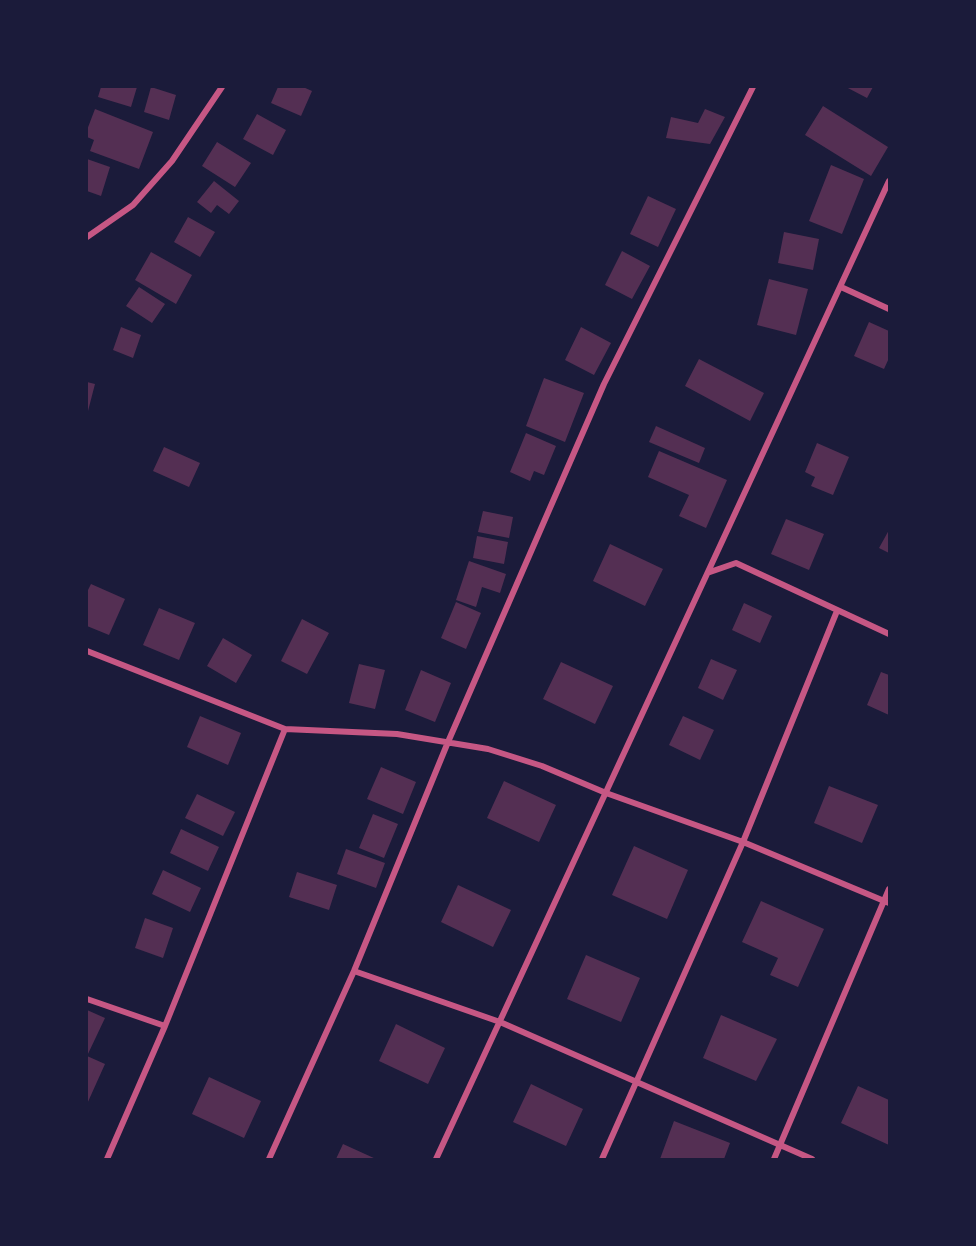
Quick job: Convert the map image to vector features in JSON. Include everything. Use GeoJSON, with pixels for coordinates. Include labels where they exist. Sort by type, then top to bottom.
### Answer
{"type":"FeatureCollection","features":[{"type":"Feature","properties":{"kind":"street"},"geometry":{"type":"LineString","coordinates":[[87,237],[134,205],[172,161],[222,87]]}},
{"type":"Feature","properties":{"kind":"street"},"geometry":{"type":"LineString","coordinates":[[268,1159],[354,971],[448,742],[604,384],[753,87]]}},
{"type":"Feature","properties":{"kind":"street"},"geometry":{"type":"LineString","coordinates":[[436,1159],[889,182]]}},
{"type":"Feature","properties":{"kind":"street"},"geometry":{"type":"LineString","coordinates":[[841,287],[889,309]]}},
{"type":"Feature","properties":{"kind":"street"},"geometry":{"type":"LineString","coordinates":[[710,572],[736,563],[889,634]]}},
{"type":"Feature","properties":{"kind":"street"},"geometry":{"type":"LineString","coordinates":[[602,1159],[743,842],[837,611]]}},
{"type":"Feature","properties":{"kind":"street"},"geometry":{"type":"LineString","coordinates":[[87,651],[285,729],[397,734],[488,749],[542,766],[606,793],[743,842],[886,902]]}},
{"type":"Feature","properties":{"kind":"street"},"geometry":{"type":"LineString","coordinates":[[107,1159],[165,1026],[285,729]]}},
{"type":"Feature","properties":{"kind":"street"},"geometry":{"type":"LineString","coordinates":[[774,1159],[886,902],[889,889]]}},
{"type":"Feature","properties":{"kind":"street"},"geometry":{"type":"LineString","coordinates":[[354,971],[500,1022],[812,1159]]}},
{"type":"Feature","properties":{"kind":"street"},"geometry":{"type":"LineString","coordinates":[[87,999],[165,1026]]}},
{"type":"Feature","properties":{"kind":"building"},"geometry":{"type":"Polygon","coordinates":[[[101,87],[137,87],[131,107],[98,97],[101,87]]]}},
{"type":"Feature","properties":{"kind":"building"},"geometry":{"type":"Polygon","coordinates":[[[151,87],[176,95],[169,120],[144,112],[151,87]]]}},
{"type":"Feature","properties":{"kind":"building"},"geometry":{"type":"Polygon","coordinates":[[[278,87],[303,87],[312,91],[301,116],[271,103],[278,87]]]}},
{"type":"Feature","properties":{"kind":"building"},"geometry":{"type":"Polygon","coordinates":[[[846,87],[873,87],[867,98],[846,87]]]}},
{"type":"Feature","properties":{"kind":"building"},"geometry":{"type":"Polygon","coordinates":[[[823,106],[888,147],[871,176],[805,135],[823,106]]]}},
{"type":"Feature","properties":{"kind":"building"},"geometry":{"type":"Polygon","coordinates":[[[95,109],[153,132],[139,169],[90,151],[94,140],[87,137],[87,130],[95,109]]]}},
{"type":"Feature","properties":{"kind":"building"},"geometry":{"type":"Polygon","coordinates":[[[705,109],[725,117],[710,144],[666,138],[671,117],[698,123],[705,109]]]}},
{"type":"Feature","properties":{"kind":"building"},"geometry":{"type":"Polygon","coordinates":[[[257,114],[286,130],[273,155],[243,139],[257,114]]]}},
{"type":"Feature","properties":{"kind":"building"},"geometry":{"type":"Polygon","coordinates":[[[217,142],[251,163],[235,187],[202,166],[217,142]]]}},
{"type":"Feature","properties":{"kind":"building"},"geometry":{"type":"Polygon","coordinates":[[[87,159],[110,167],[101,196],[87,191],[87,159]]]}},
{"type":"Feature","properties":{"kind":"building"},"geometry":{"type":"Polygon","coordinates":[[[831,165],[864,179],[842,234],[809,221],[831,165]]]}},
{"type":"Feature","properties":{"kind":"building"},"geometry":{"type":"Polygon","coordinates":[[[214,181],[239,201],[229,214],[217,205],[211,213],[197,202],[214,181]]]}},
{"type":"Feature","properties":{"kind":"building"},"geometry":{"type":"Polygon","coordinates":[[[648,196],[676,209],[658,247],[630,234],[648,196]]]}},
{"type":"Feature","properties":{"kind":"building"},"geometry":{"type":"Polygon","coordinates":[[[188,217],[215,232],[200,257],[174,242],[188,217]]]}},
{"type":"Feature","properties":{"kind":"building"},"geometry":{"type":"Polygon","coordinates":[[[784,232],[819,239],[813,270],[778,263],[784,232]]]}},
{"type":"Feature","properties":{"kind":"building"},"geometry":{"type":"Polygon","coordinates":[[[622,251],[650,266],[632,299],[605,285],[622,251]]]}},
{"type":"Feature","properties":{"kind":"building"},"geometry":{"type":"Polygon","coordinates":[[[151,252],[192,275],[176,304],[135,280],[151,252]]]}},
{"type":"Feature","properties":{"kind":"building"},"geometry":{"type":"Polygon","coordinates":[[[769,279],[808,289],[796,335],[757,325],[769,279]]]}},
{"type":"Feature","properties":{"kind":"building"},"geometry":{"type":"Polygon","coordinates":[[[139,287],[165,304],[152,323],[126,306],[139,287]]]}},
{"type":"Feature","properties":{"kind":"building"},"geometry":{"type":"Polygon","coordinates":[[[869,322],[889,331],[889,358],[884,369],[854,356],[869,322]]]}},
{"type":"Feature","properties":{"kind":"building"},"geometry":{"type":"Polygon","coordinates":[[[121,327],[141,335],[133,358],[113,350],[121,327]]]}},
{"type":"Feature","properties":{"kind":"building"},"geometry":{"type":"Polygon","coordinates":[[[581,327],[611,343],[594,375],[565,360],[581,327]]]}},
{"type":"Feature","properties":{"kind":"building"},"geometry":{"type":"Polygon","coordinates":[[[699,359],[764,393],[750,421],[685,386],[699,359]]]}},
{"type":"Feature","properties":{"kind":"building"},"geometry":{"type":"Polygon","coordinates":[[[544,378],[584,393],[565,442],[526,426],[544,378]]]}},
{"type":"Feature","properties":{"kind":"building"},"geometry":{"type":"Polygon","coordinates":[[[87,382],[95,384],[88,411],[87,411],[87,382]]]}},
{"type":"Feature","properties":{"kind":"building"},"geometry":{"type":"Polygon","coordinates":[[[656,426],[705,448],[699,463],[649,442],[656,426]]]}},
{"type":"Feature","properties":{"kind":"building"},"geometry":{"type":"Polygon","coordinates":[[[526,433],[556,446],[544,475],[534,471],[530,481],[510,472],[526,433]]]}},
{"type":"Feature","properties":{"kind":"building"},"geometry":{"type":"Polygon","coordinates":[[[817,443],[849,457],[833,495],[811,486],[815,477],[805,472],[817,443]]]}},
{"type":"Feature","properties":{"kind":"building"},"geometry":{"type":"Polygon","coordinates":[[[164,447],[200,463],[189,487],[153,471],[164,447]]]}},
{"type":"Feature","properties":{"kind":"building"},"geometry":{"type":"Polygon","coordinates":[[[659,451],[727,480],[706,528],[679,516],[689,495],[648,477],[659,451]]]}},
{"type":"Feature","properties":{"kind":"building"},"geometry":{"type":"Polygon","coordinates":[[[483,511],[513,517],[509,538],[478,532],[483,511]]]}},
{"type":"Feature","properties":{"kind":"building"},"geometry":{"type":"Polygon","coordinates":[[[786,519],[824,534],[809,570],[771,554],[786,519]]]}},
{"type":"Feature","properties":{"kind":"building"},"geometry":{"type":"Polygon","coordinates":[[[889,530],[889,553],[879,548],[889,530]]]}},
{"type":"Feature","properties":{"kind":"building"},"geometry":{"type":"Polygon","coordinates":[[[477,536],[508,542],[504,564],[473,558],[477,536]]]}},
{"type":"Feature","properties":{"kind":"building"},"geometry":{"type":"Polygon","coordinates":[[[610,544],[663,569],[645,606],[593,581],[610,544]]]}},
{"type":"Feature","properties":{"kind":"building"},"geometry":{"type":"Polygon","coordinates":[[[469,561],[506,574],[500,593],[482,587],[476,607],[456,600],[469,561]]]}},
{"type":"Feature","properties":{"kind":"building"},"geometry":{"type":"Polygon","coordinates":[[[91,584],[125,599],[109,635],[87,626],[87,592],[91,584]]]}},
{"type":"Feature","properties":{"kind":"building"},"geometry":{"type":"Polygon","coordinates":[[[456,602],[481,613],[466,649],[441,638],[456,602]]]}},
{"type":"Feature","properties":{"kind":"building"},"geometry":{"type":"Polygon","coordinates":[[[744,603],[772,616],[760,643],[732,630],[744,603]]]}},
{"type":"Feature","properties":{"kind":"building"},"geometry":{"type":"Polygon","coordinates":[[[159,608],[195,623],[179,660],[143,645],[159,608]]]}},
{"type":"Feature","properties":{"kind":"building"},"geometry":{"type":"Polygon","coordinates":[[[302,619],[329,633],[307,674],[281,661],[302,619]]]}},
{"type":"Feature","properties":{"kind":"building"},"geometry":{"type":"Polygon","coordinates":[[[223,638],[252,655],[236,683],[207,666],[223,638]]]}},
{"type":"Feature","properties":{"kind":"building"},"geometry":{"type":"Polygon","coordinates":[[[711,659],[737,670],[723,700],[698,688],[711,659]]]}},
{"type":"Feature","properties":{"kind":"building"},"geometry":{"type":"Polygon","coordinates":[[[561,662],[613,686],[595,724],[543,699],[561,662]]]}},
{"type":"Feature","properties":{"kind":"building"},"geometry":{"type":"Polygon","coordinates":[[[359,664],[385,670],[375,709],[349,703],[359,664]]]}},
{"type":"Feature","properties":{"kind":"building"},"geometry":{"type":"Polygon","coordinates":[[[421,670],[451,683],[435,722],[405,710],[421,670]]]}},
{"type":"Feature","properties":{"kind":"building"},"geometry":{"type":"Polygon","coordinates":[[[881,672],[889,675],[889,715],[867,705],[881,672]]]}},
{"type":"Feature","properties":{"kind":"building"},"geometry":{"type":"Polygon","coordinates":[[[200,716],[241,733],[228,765],[187,747],[200,716]]]}},
{"type":"Feature","properties":{"kind":"building"},"geometry":{"type":"Polygon","coordinates":[[[683,716],[714,730],[700,760],[669,745],[683,716]]]}},
{"type":"Feature","properties":{"kind":"building"},"geometry":{"type":"Polygon","coordinates":[[[381,767],[416,782],[403,814],[367,799],[381,767]]]}},
{"type":"Feature","properties":{"kind":"building"},"geometry":{"type":"Polygon","coordinates":[[[504,781],[556,805],[539,842],[487,818],[504,781]]]}},
{"type":"Feature","properties":{"kind":"building"},"geometry":{"type":"Polygon","coordinates":[[[829,786],[878,805],[862,843],[814,823],[829,786]]]}},
{"type":"Feature","properties":{"kind":"building"},"geometry":{"type":"Polygon","coordinates":[[[197,794],[235,812],[223,836],[185,818],[197,794]]]}},
{"type":"Feature","properties":{"kind":"building"},"geometry":{"type":"Polygon","coordinates":[[[373,814],[398,824],[384,858],[359,848],[373,814]]]}},
{"type":"Feature","properties":{"kind":"building"},"geometry":{"type":"Polygon","coordinates":[[[181,829],[219,847],[208,871],[170,853],[181,829]]]}},
{"type":"Feature","properties":{"kind":"building"},"geometry":{"type":"Polygon","coordinates":[[[634,846],[688,870],[667,919],[612,895],[634,846]]]}},
{"type":"Feature","properties":{"kind":"building"},"geometry":{"type":"Polygon","coordinates":[[[346,849],[385,863],[376,888],[337,874],[346,849]]]}},
{"type":"Feature","properties":{"kind":"building"},"geometry":{"type":"Polygon","coordinates":[[[163,870],[201,888],[190,912],[152,894],[163,870]]]}},
{"type":"Feature","properties":{"kind":"building"},"geometry":{"type":"Polygon","coordinates":[[[297,872],[337,885],[329,910],[289,897],[297,872]]]}},
{"type":"Feature","properties":{"kind":"building"},"geometry":{"type":"Polygon","coordinates":[[[458,885],[511,910],[493,947],[441,922],[458,885]]]}},
{"type":"Feature","properties":{"kind":"building"},"geometry":{"type":"Polygon","coordinates":[[[761,901],[824,929],[798,987],[770,975],[778,958],[742,942],[761,901]]]}},
{"type":"Feature","properties":{"kind":"building"},"geometry":{"type":"Polygon","coordinates":[[[145,918],[173,928],[163,958],[135,948],[145,918]]]}},
{"type":"Feature","properties":{"kind":"building"},"geometry":{"type":"Polygon","coordinates":[[[586,955],[640,978],[621,1022],[567,999],[586,955]]]}},
{"type":"Feature","properties":{"kind":"building"},"geometry":{"type":"Polygon","coordinates":[[[87,1010],[105,1018],[87,1056],[87,1010]]]}},
{"type":"Feature","properties":{"kind":"building"},"geometry":{"type":"Polygon","coordinates":[[[721,1015],[777,1039],[756,1081],[703,1058],[721,1015]]]}},
{"type":"Feature","properties":{"kind":"building"},"geometry":{"type":"Polygon","coordinates":[[[396,1024],[445,1048],[428,1084],[379,1061],[396,1024]]]}},
{"type":"Feature","properties":{"kind":"building"},"geometry":{"type":"Polygon","coordinates":[[[87,1056],[105,1064],[87,1104],[87,1056]]]}},
{"type":"Feature","properties":{"kind":"building"},"geometry":{"type":"Polygon","coordinates":[[[209,1077],[261,1101],[244,1138],[192,1114],[209,1077]]]}},
{"type":"Feature","properties":{"kind":"building"},"geometry":{"type":"Polygon","coordinates":[[[531,1084],[583,1109],[566,1146],[513,1122],[531,1084]]]}},
{"type":"Feature","properties":{"kind":"building"},"geometry":{"type":"Polygon","coordinates":[[[858,1086],[889,1100],[889,1145],[841,1123],[858,1086]]]}},
{"type":"Feature","properties":{"kind":"building"},"geometry":{"type":"Polygon","coordinates":[[[674,1121],[730,1143],[724,1159],[660,1159],[674,1121]]]}},
{"type":"Feature","properties":{"kind":"building"},"geometry":{"type":"Polygon","coordinates":[[[343,1144],[376,1159],[336,1159],[343,1144]]]}}]}
